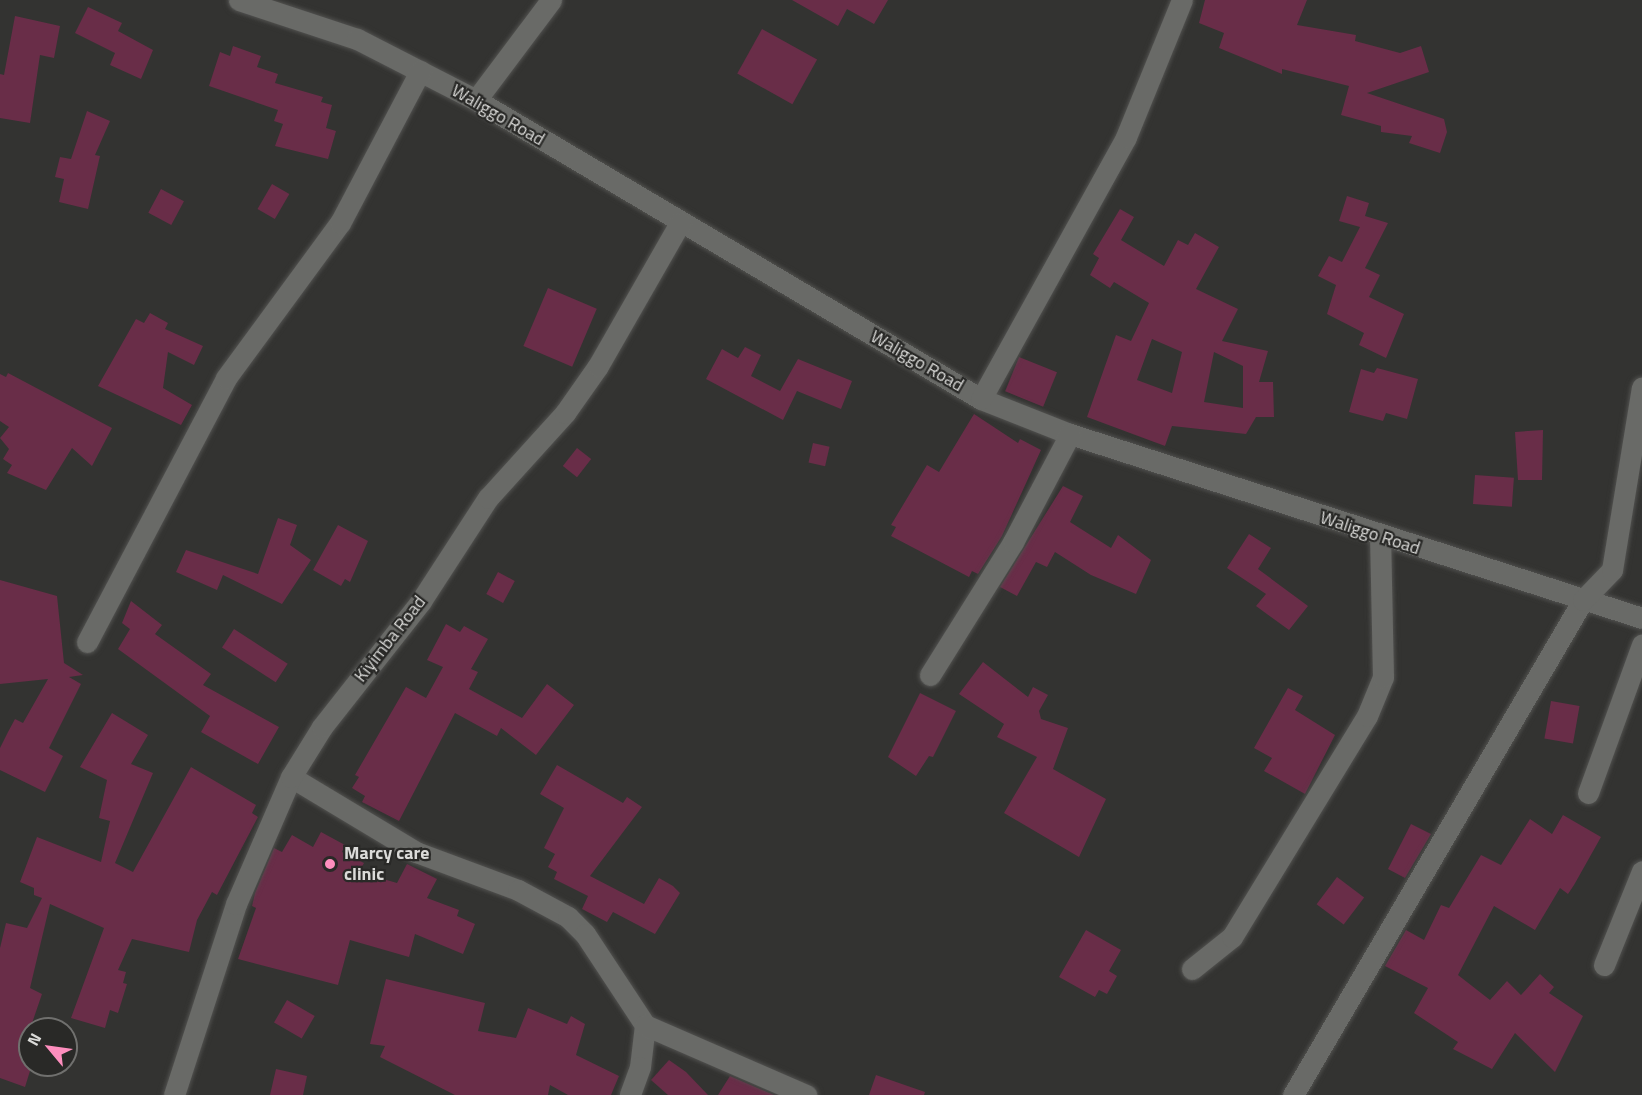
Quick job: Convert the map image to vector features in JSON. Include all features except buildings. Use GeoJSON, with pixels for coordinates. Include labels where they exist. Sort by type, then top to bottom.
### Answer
{"type":"FeatureCollection","features":[{"type":"Feature","properties":{"kind":"street","name":"Waliggo Road"},"geometry":{"type":"LineString","coordinates":[[239,0],[335,30],[476,100],[680,223],[981,399],[1070,434],[1380,537],[1642,618]]}},
{"type":"Feature","properties":{"kind":"street"},"geometry":{"type":"LineString","coordinates":[[476,100],[551,0]]}},
{"type":"Feature","properties":{"kind":"street"},"geometry":{"type":"LineString","coordinates":[[981,399],[1126,137],[1182,0]]}},
{"type":"Feature","properties":{"kind":"street"},"geometry":{"type":"LineString","coordinates":[[87,642],[226,378],[340,224],[420,71]]}},
{"type":"Feature","properties":{"kind":"street","name":"Kiyimba Road"},"geometry":{"type":"LineString","coordinates":[[174,1095],[236,904],[291,777],[322,727],[421,601],[488,498],[572,403],[680,223]]}},
{"type":"Feature","properties":{"kind":"street"},"geometry":{"type":"LineString","coordinates":[[1293,1095],[1583,600],[1612,570],[1642,387]]}},
{"type":"Feature","properties":{"kind":"street"},"geometry":{"type":"LineString","coordinates":[[930,675],[1013,542],[1070,434]]}},
{"type":"Feature","properties":{"kind":"street"},"geometry":{"type":"LineString","coordinates":[[1192,969],[1232,937],[1367,716],[1383,677],[1380,537]]}},
{"type":"Feature","properties":{"kind":"street"},"geometry":{"type":"LineString","coordinates":[[1588,793],[1642,645]]}},
{"type":"Feature","properties":{"kind":"street"},"geometry":{"type":"LineString","coordinates":[[291,777],[416,852],[518,890],[568,917],[585,934],[645,1025],[806,1095]]}},
{"type":"Feature","properties":{"kind":"street"},"geometry":{"type":"LineString","coordinates":[[1604,965],[1642,871]]}},
{"type":"Feature","properties":{"kind":"street"},"geometry":{"type":"LineString","coordinates":[[630,1095],[640,1067],[645,1025]]}},
{"type":"Feature","properties":{"kind":"place","name":"Marcy care clinic"},"geometry":{"type":"Point","coordinates":[330,864]}}]}
